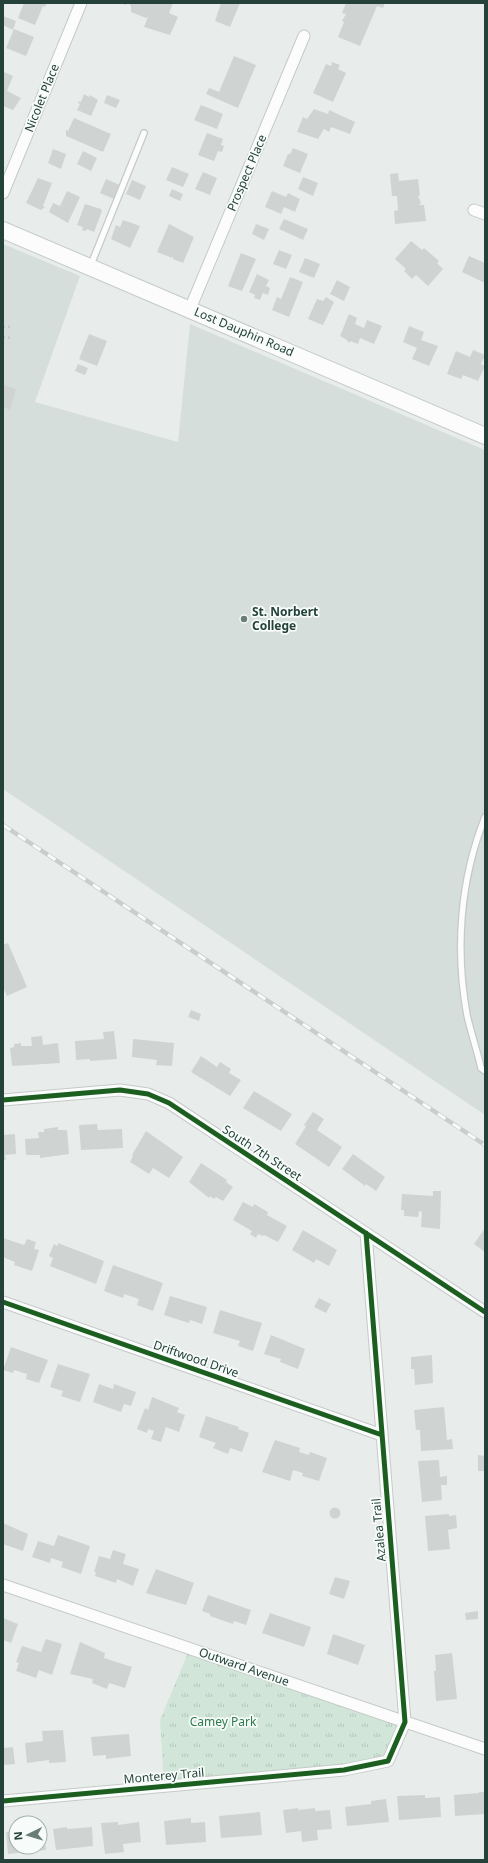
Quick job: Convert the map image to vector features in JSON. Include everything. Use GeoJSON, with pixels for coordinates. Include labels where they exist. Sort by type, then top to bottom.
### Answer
{"type":"FeatureCollection","features":[{"type":"Feature","properties":{"kind":"main road","name":"Lost Dauphin Road"},"geometry":{"type":"LineString","coordinates":[[3,230],[485,436]]}},
{"type":"Feature","properties":{"kind":"street","name":"Nicolet Place"},"geometry":{"type":"LineString","coordinates":[[3,193],[81,3]]}},
{"type":"Feature","properties":{"kind":"street","name":"Prospect Place"},"geometry":{"type":"LineString","coordinates":[[190,309],[304,36]]}},
{"type":"Feature","properties":{"kind":"street"},"geometry":{"type":"LineString","coordinates":[[474,210],[485,214]]}},
{"type":"Feature","properties":{"kind":"street","name":"South 7th Street"},"geometry":{"type":"LineString","coordinates":[[3,1100],[120,1090],[148,1094],[169,1103],[485,1312]]}},
{"type":"Feature","properties":{"kind":"street","name":"Azalea Trail"},"geometry":{"type":"LineString","coordinates":[[327,1771],[344,1770],[388,1761],[405,1722],[366,1233]]}},
{"type":"Feature","properties":{"kind":"street","name":"Driftwood Drive"},"geometry":{"type":"LineString","coordinates":[[3,1302],[382,1434]]}},
{"type":"Feature","properties":{"kind":"street","name":"Outward Avenue"},"geometry":{"type":"LineString","coordinates":[[3,1585],[485,1750]]}},
{"type":"Feature","properties":{"kind":"street","name":"Monterey Trail"},"geometry":{"type":"LineString","coordinates":[[3,1801],[327,1771]]}},
{"type":"Feature","properties":{"kind":"lane"},"geometry":{"type":"LineString","coordinates":[[90,267],[144,133]]}},
{"type":"Feature","properties":{"kind":"lane"},"geometry":{"type":"LineString","coordinates":[[485,817],[480,830],[463,900],[460,934],[461,972],[468,1016],[481,1068],[485,1071]]}},
{"type":"Feature","properties":{"kind":"path"},"geometry":{"type":"LineString","coordinates":[[3,327],[12,327]]}},
{"type":"Feature","properties":{"kind":"path"},"geometry":{"type":"LineString","coordinates":[[3,337],[12,338]]}},
{"type":"Feature","properties":{"kind":"shaded area","name":"St. Norbert College"},"geometry":{"type":"Polygon","coordinates":[[[3,244],[80,276],[35,402],[178,442],[190,324],[485,450],[485,1115],[3,789],[3,244]]]}},
{"type":"Feature","properties":{"kind":"green space","name":"Camey Park"},"geometry":{"type":"Polygon","coordinates":[[[190,1648],[405,1722],[388,1761],[164,1786],[160,1720],[190,1648]]]}},
{"type":"Feature","properties":{"kind":"building"},"geometry":{"type":"Polygon","coordinates":[[[24,3],[47,3],[45,7],[43,6],[35,25],[18,18],[24,3]]]}},
{"type":"Feature","properties":{"kind":"building"},"geometry":{"type":"Polygon","coordinates":[[[129,3],[173,3],[169,13],[178,17],[170,35],[144,27],[148,17],[146,18],[131,12],[131,6],[129,3]]]}},
{"type":"Feature","properties":{"kind":"building"},"geometry":{"type":"Polygon","coordinates":[[[221,3],[240,3],[230,27],[215,21],[221,3]]]}},
{"type":"Feature","properties":{"kind":"building"},"geometry":{"type":"Polygon","coordinates":[[[346,3],[385,3],[383,8],[377,6],[360,46],[338,37],[344,22],[342,21],[346,14],[342,13],[346,3]]]}},
{"type":"Feature","properties":{"kind":"building"},"geometry":{"type":"Polygon","coordinates":[[[3,16],[16,21],[13,30],[3,25],[3,16]]]}},
{"type":"Feature","properties":{"kind":"building"},"geometry":{"type":"Polygon","coordinates":[[[14,29],[34,37],[26,56],[6,48],[14,29]]]}},
{"type":"Feature","properties":{"kind":"building"},"geometry":{"type":"Polygon","coordinates":[[[234,56],[256,65],[238,108],[206,94],[209,88],[219,92],[234,56]]]}},
{"type":"Feature","properties":{"kind":"building"},"geometry":{"type":"Polygon","coordinates":[[[332,62],[340,65],[338,69],[346,73],[333,102],[313,93],[326,64],[331,66],[332,62]]]}},
{"type":"Feature","properties":{"kind":"building"},"geometry":{"type":"Polygon","coordinates":[[[4,72],[13,76],[7,91],[21,98],[13,110],[3,106],[4,72]]]}},
{"type":"Feature","properties":{"kind":"building"},"geometry":{"type":"Polygon","coordinates":[[[84,94],[89,97],[90,95],[98,100],[91,116],[77,110],[80,104],[78,103],[79,101],[81,102],[84,94]]]}},
{"type":"Feature","properties":{"kind":"building"},"geometry":{"type":"Polygon","coordinates":[[[107,95],[120,100],[116,108],[104,103],[107,95]]]}},
{"type":"Feature","properties":{"kind":"building"},"geometry":{"type":"Polygon","coordinates":[[[201,105],[223,114],[217,129],[194,120],[201,105]]]}},
{"type":"Feature","properties":{"kind":"building"},"geometry":{"type":"Polygon","coordinates":[[[314,109],[328,114],[329,110],[355,122],[350,134],[331,127],[329,132],[324,129],[318,139],[297,132],[303,117],[307,119],[314,109]]]}},
{"type":"Feature","properties":{"kind":"building"},"geometry":{"type":"Polygon","coordinates":[[[74,118],[111,134],[103,152],[66,136],[66,130],[68,131],[74,118]]]}},
{"type":"Feature","properties":{"kind":"building"},"geometry":{"type":"Polygon","coordinates":[[[207,133],[223,139],[221,145],[224,146],[222,152],[218,151],[214,161],[198,155],[207,133]]]}},
{"type":"Feature","properties":{"kind":"building"},"geometry":{"type":"Polygon","coordinates":[[[293,148],[308,154],[300,173],[283,166],[288,154],[290,154],[293,148]]]}},
{"type":"Feature","properties":{"kind":"building"},"geometry":{"type":"Polygon","coordinates":[[[53,149],[66,154],[61,169],[48,163],[53,149]]]}},
{"type":"Feature","properties":{"kind":"building"},"geometry":{"type":"Polygon","coordinates":[[[83,151],[97,158],[91,171],[77,164],[83,151]]]}},
{"type":"Feature","properties":{"kind":"building"},"geometry":{"type":"Polygon","coordinates":[[[172,167],[189,174],[183,187],[166,180],[172,167]]]}},
{"type":"Feature","properties":{"kind":"building"},"geometry":{"type":"Polygon","coordinates":[[[203,172],[217,178],[210,195],[195,189],[203,172]]]}},
{"type":"Feature","properties":{"kind":"building"},"geometry":{"type":"Polygon","coordinates":[[[398,173],[399,181],[418,179],[420,195],[418,196],[421,203],[419,205],[424,205],[426,221],[395,224],[394,211],[398,210],[397,196],[392,196],[390,174],[398,173]]]}},
{"type":"Feature","properties":{"kind":"building"},"geometry":{"type":"Polygon","coordinates":[[[303,177],[318,183],[313,196],[298,189],[303,177]]]}},
{"type":"Feature","properties":{"kind":"building"},"geometry":{"type":"Polygon","coordinates":[[[38,178],[52,183],[43,206],[45,207],[41,210],[26,203],[38,178]]]}},
{"type":"Feature","properties":{"kind":"building"},"geometry":{"type":"Polygon","coordinates":[[[106,179],[120,185],[114,199],[100,193],[106,179]]]}},
{"type":"Feature","properties":{"kind":"building"},"geometry":{"type":"Polygon","coordinates":[[[132,180],[146,186],[140,200],[126,194],[132,180]]]}},
{"type":"Feature","properties":{"kind":"building"},"geometry":{"type":"Polygon","coordinates":[[[172,189],[183,194],[180,201],[169,196],[172,189]]]}},
{"type":"Feature","properties":{"kind":"building"},"geometry":{"type":"Polygon","coordinates":[[[67,191],[80,197],[68,223],[49,212],[53,203],[60,206],[67,191]]]}},
{"type":"Feature","properties":{"kind":"building"},"geometry":{"type":"Polygon","coordinates":[[[272,191],[286,197],[288,193],[300,199],[295,212],[284,207],[281,214],[265,207],[272,191]]]}},
{"type":"Feature","properties":{"kind":"building"},"geometry":{"type":"Polygon","coordinates":[[[85,204],[101,209],[102,211],[94,232],[87,229],[86,231],[82,230],[83,227],[77,225],[85,204]]]}},
{"type":"Feature","properties":{"kind":"building"},"geometry":{"type":"Polygon","coordinates":[[[284,219],[308,229],[303,240],[279,229],[284,219]]]}},
{"type":"Feature","properties":{"kind":"building"},"geometry":{"type":"Polygon","coordinates":[[[123,220],[140,226],[130,248],[111,239],[116,225],[120,227],[123,220]]]}},
{"type":"Feature","properties":{"kind":"building"},"geometry":{"type":"Polygon","coordinates":[[[169,224],[194,237],[183,263],[173,259],[173,256],[172,258],[157,252],[169,224]]]}},
{"type":"Feature","properties":{"kind":"building"},"geometry":{"type":"Polygon","coordinates":[[[256,224],[269,229],[264,240],[252,234],[256,224]]]}},
{"type":"Feature","properties":{"kind":"building"},"geometry":{"type":"Polygon","coordinates":[[[411,241],[422,250],[424,248],[439,261],[437,263],[443,269],[428,286],[416,275],[412,279],[404,271],[406,269],[395,259],[411,241]]]}},
{"type":"Feature","properties":{"kind":"building"},"geometry":{"type":"Polygon","coordinates":[[[279,250],[292,255],[286,269],[273,264],[279,250]]]}},
{"type":"Feature","properties":{"kind":"building"},"geometry":{"type":"Polygon","coordinates":[[[241,253],[256,259],[242,291],[228,286],[241,253]]]}},
{"type":"Feature","properties":{"kind":"building"},"geometry":{"type":"Polygon","coordinates":[[[469,256],[485,263],[485,283],[462,272],[469,256]]]}},
{"type":"Feature","properties":{"kind":"building"},"geometry":{"type":"Polygon","coordinates":[[[305,258],[320,264],[314,278],[299,272],[305,258]]]}},
{"type":"Feature","properties":{"kind":"building"},"geometry":{"type":"Polygon","coordinates":[[[257,274],[269,280],[266,286],[270,288],[268,295],[263,293],[260,300],[254,298],[255,295],[249,292],[257,274]]]}},
{"type":"Feature","properties":{"kind":"building"},"geometry":{"type":"Polygon","coordinates":[[[290,277],[303,282],[289,317],[272,310],[277,297],[281,299],[290,277]]]}},
{"type":"Feature","properties":{"kind":"building"},"geometry":{"type":"Polygon","coordinates":[[[337,280],[350,287],[344,301],[330,294],[337,280]]]}},
{"type":"Feature","properties":{"kind":"building"},"geometry":{"type":"Polygon","coordinates":[[[326,297],[334,302],[323,325],[308,319],[317,299],[323,301],[326,297]]]}},
{"type":"Feature","properties":{"kind":"building"},"geometry":{"type":"Polygon","coordinates":[[[349,314],[357,318],[355,324],[364,328],[367,320],[382,326],[374,344],[360,338],[358,344],[350,341],[350,343],[340,336],[349,314]]]}},
{"type":"Feature","properties":{"kind":"building"},"geometry":{"type":"Polygon","coordinates":[[[409,326],[424,332],[421,340],[438,346],[429,366],[412,359],[417,348],[403,342],[409,326]]]}},
{"type":"Feature","properties":{"kind":"building"},"geometry":{"type":"Polygon","coordinates":[[[89,334],[107,341],[97,366],[79,359],[89,334]]]}},
{"type":"Feature","properties":{"kind":"building"},"geometry":{"type":"Polygon","coordinates":[[[473,350],[485,355],[481,364],[485,366],[478,381],[463,375],[461,379],[447,374],[456,351],[470,357],[473,350]]]}},
{"type":"Feature","properties":{"kind":"building"},"geometry":{"type":"Polygon","coordinates":[[[78,364],[88,368],[85,375],[75,371],[78,364]]]}},
{"type":"Feature","properties":{"kind":"building"},"geometry":{"type":"Polygon","coordinates":[[[4,385],[16,389],[10,410],[3,407],[4,385]]]}},
{"type":"Feature","properties":{"kind":"building"},"geometry":{"type":"Polygon","coordinates":[[[8,943],[27,987],[7,996],[3,987],[3,945],[8,943]]]}},
{"type":"Feature","properties":{"kind":"building"},"geometry":{"type":"Polygon","coordinates":[[[191,1010],[201,1014],[199,1021],[188,1017],[191,1010]]]}},
{"type":"Feature","properties":{"kind":"building"},"geometry":{"type":"Polygon","coordinates":[[[114,1031],[117,1059],[90,1061],[90,1059],[76,1060],[75,1041],[104,1039],[103,1032],[114,1031]]]}},
{"type":"Feature","properties":{"kind":"building"},"geometry":{"type":"Polygon","coordinates":[[[42,1036],[43,1045],[58,1043],[60,1063],[12,1066],[10,1048],[14,1047],[14,1044],[21,1043],[21,1046],[32,1046],[31,1037],[42,1036]]]}},
{"type":"Feature","properties":{"kind":"building"},"geometry":{"type":"Polygon","coordinates":[[[133,1039],[174,1043],[172,1066],[156,1065],[157,1060],[132,1057],[133,1039]]]}},
{"type":"Feature","properties":{"kind":"building"},"geometry":{"type":"Polygon","coordinates":[[[201,1056],[217,1067],[220,1062],[231,1069],[229,1073],[241,1080],[230,1096],[191,1072],[201,1056]]]}},
{"type":"Feature","properties":{"kind":"building"},"geometry":{"type":"Polygon","coordinates":[[[254,1091],[292,1114],[281,1131],[243,1108],[254,1091]]]}},
{"type":"Feature","properties":{"kind":"building"},"geometry":{"type":"Polygon","coordinates":[[[313,1112],[324,1119],[317,1130],[342,1147],[329,1167],[295,1144],[306,1126],[304,1125],[313,1112]]]}},
{"type":"Feature","properties":{"kind":"building"},"geometry":{"type":"Polygon","coordinates":[[[97,1124],[98,1130],[122,1129],[123,1148],[81,1150],[79,1125],[97,1124]]]}},
{"type":"Feature","properties":{"kind":"building"},"geometry":{"type":"Polygon","coordinates":[[[58,1127],[58,1130],[67,1130],[69,1154],[40,1158],[40,1155],[26,1155],[25,1139],[39,1138],[38,1132],[44,1132],[44,1129],[58,1127]]]}},
{"type":"Feature","properties":{"kind":"building"},"geometry":{"type":"Polygon","coordinates":[[[146,1131],[183,1157],[169,1178],[153,1168],[149,1174],[130,1162],[133,1156],[132,1155],[146,1131]]]}},
{"type":"Feature","properties":{"kind":"building"},"geometry":{"type":"Polygon","coordinates":[[[15,1134],[16,1154],[5,1155],[6,1160],[3,1160],[3,1135],[15,1134]]]}},
{"type":"Feature","properties":{"kind":"building"},"geometry":{"type":"Polygon","coordinates":[[[353,1154],[385,1177],[376,1191],[366,1184],[365,1186],[342,1169],[353,1154]]]}},
{"type":"Feature","properties":{"kind":"building"},"geometry":{"type":"Polygon","coordinates":[[[201,1163],[227,1180],[226,1182],[233,1187],[223,1201],[216,1197],[214,1199],[210,1196],[209,1198],[189,1182],[201,1163]]]}},
{"type":"Feature","properties":{"kind":"building"},"geometry":{"type":"Polygon","coordinates":[[[433,1191],[441,1191],[440,1229],[421,1227],[422,1212],[419,1211],[418,1217],[404,1216],[404,1210],[401,1210],[402,1194],[433,1196],[433,1191]]]}},
{"type":"Feature","properties":{"kind":"building"},"geometry":{"type":"Polygon","coordinates":[[[243,1202],[253,1207],[254,1204],[268,1212],[267,1215],[287,1226],[278,1242],[264,1235],[258,1234],[256,1238],[250,1234],[252,1231],[233,1220],[243,1202]]]}},
{"type":"Feature","properties":{"kind":"building"},"geometry":{"type":"Polygon","coordinates":[[[485,1228],[485,1252],[474,1244],[485,1228]]]}},
{"type":"Feature","properties":{"kind":"building"},"geometry":{"type":"Polygon","coordinates":[[[303,1230],[337,1250],[329,1266],[316,1259],[314,1263],[292,1250],[303,1230]]]}},
{"type":"Feature","properties":{"kind":"building"},"geometry":{"type":"Polygon","coordinates":[[[3,1238],[24,1245],[27,1239],[36,1242],[34,1249],[39,1250],[32,1271],[14,1265],[15,1262],[3,1257],[3,1238]]]}},
{"type":"Feature","properties":{"kind":"building"},"geometry":{"type":"Polygon","coordinates":[[[58,1243],[104,1261],[96,1284],[50,1266],[53,1258],[49,1256],[54,1244],[58,1246],[58,1243]]]}},
{"type":"Feature","properties":{"kind":"building"},"geometry":{"type":"Polygon","coordinates":[[[113,1265],[163,1283],[153,1311],[137,1305],[139,1299],[124,1294],[123,1298],[104,1291],[113,1265]]]}},
{"type":"Feature","properties":{"kind":"building"},"geometry":{"type":"Polygon","coordinates":[[[170,1296],[207,1307],[202,1324],[190,1320],[189,1323],[164,1315],[170,1296]]]}},
{"type":"Feature","properties":{"kind":"building"},"geometry":{"type":"Polygon","coordinates":[[[319,1298],[331,1304],[326,1313],[314,1307],[319,1298]]]}},
{"type":"Feature","properties":{"kind":"building"},"geometry":{"type":"Polygon","coordinates":[[[220,1310],[262,1323],[253,1351],[238,1346],[240,1341],[213,1333],[220,1310]]]}},
{"type":"Feature","properties":{"kind":"building"},"geometry":{"type":"Polygon","coordinates":[[[271,1335],[305,1349],[298,1369],[280,1362],[281,1359],[264,1354],[271,1335]]]}},
{"type":"Feature","properties":{"kind":"building"},"geometry":{"type":"Polygon","coordinates":[[[11,1347],[48,1360],[39,1383],[26,1379],[27,1374],[14,1370],[13,1373],[3,1370],[11,1347]]]}},
{"type":"Feature","properties":{"kind":"building"},"geometry":{"type":"Polygon","coordinates":[[[432,1355],[433,1383],[415,1385],[414,1369],[411,1369],[411,1357],[432,1355]]]}},
{"type":"Feature","properties":{"kind":"building"},"geometry":{"type":"Polygon","coordinates":[[[58,1364],[90,1374],[80,1402],[61,1396],[63,1391],[50,1387],[58,1364]]]}},
{"type":"Feature","properties":{"kind":"building"},"geometry":{"type":"Polygon","coordinates":[[[99,1384],[113,1389],[114,1384],[136,1392],[131,1406],[124,1404],[121,1412],[93,1402],[99,1384]]]}},
{"type":"Feature","properties":{"kind":"building"},"geometry":{"type":"Polygon","coordinates":[[[152,1397],[179,1408],[177,1412],[185,1415],[179,1432],[166,1427],[161,1442],[151,1439],[154,1431],[148,1429],[147,1433],[137,1429],[145,1408],[148,1410],[152,1397]]]}},
{"type":"Feature","properties":{"kind":"building"},"geometry":{"type":"Polygon","coordinates":[[[444,1407],[447,1440],[452,1439],[453,1449],[421,1451],[420,1430],[416,1430],[414,1410],[444,1407]]]}},
{"type":"Feature","properties":{"kind":"building"},"geometry":{"type":"Polygon","coordinates":[[[206,1416],[239,1427],[238,1429],[249,1433],[242,1452],[230,1448],[228,1454],[213,1448],[216,1443],[199,1437],[206,1416]]]}},
{"type":"Feature","properties":{"kind":"building"},"geometry":{"type":"Polygon","coordinates":[[[275,1440],[300,1448],[299,1452],[309,1455],[310,1452],[327,1458],[319,1481],[302,1476],[303,1473],[293,1470],[290,1481],[262,1472],[275,1440]]]}},
{"type":"Feature","properties":{"kind":"building"},"geometry":{"type":"Polygon","coordinates":[[[478,1455],[485,1456],[485,1471],[478,1471],[478,1455]]]}},
{"type":"Feature","properties":{"kind":"building"},"geometry":{"type":"Polygon","coordinates":[[[439,1460],[440,1477],[447,1476],[447,1485],[441,1485],[442,1500],[422,1502],[418,1461],[439,1460]]]}},
{"type":"Feature","properties":{"kind":"building"},"geometry":{"type":"Polygon","coordinates":[[[333,1508],[337,1508],[339,1509],[339,1517],[333,1518],[330,1515],[330,1511],[333,1508]]]}},
{"type":"Feature","properties":{"kind":"building"},"geometry":{"type":"Polygon","coordinates":[[[449,1514],[449,1516],[456,1515],[457,1528],[448,1530],[450,1549],[428,1551],[425,1516],[449,1514]]]}},
{"type":"Feature","properties":{"kind":"building"},"geometry":{"type":"Polygon","coordinates":[[[3,1523],[28,1534],[23,1551],[3,1544],[3,1523]]]}},
{"type":"Feature","properties":{"kind":"building"},"geometry":{"type":"Polygon","coordinates":[[[58,1535],[90,1546],[81,1574],[61,1567],[63,1562],[51,1558],[50,1563],[32,1557],[38,1541],[54,1546],[58,1535]]]}},
{"type":"Feature","properties":{"kind":"building"},"geometry":{"type":"Polygon","coordinates":[[[113,1550],[126,1554],[123,1564],[139,1569],[133,1586],[117,1579],[116,1583],[95,1576],[96,1572],[94,1572],[99,1556],[110,1559],[113,1550]]]}},
{"type":"Feature","properties":{"kind":"building"},"geometry":{"type":"Polygon","coordinates":[[[156,1569],[194,1583],[186,1605],[146,1593],[156,1569]]]}},
{"type":"Feature","properties":{"kind":"building"},"geometry":{"type":"Polygon","coordinates":[[[335,1577],[350,1581],[344,1599],[329,1594],[335,1577]]]}},
{"type":"Feature","properties":{"kind":"building"},"geometry":{"type":"Polygon","coordinates":[[[208,1595],[251,1610],[246,1625],[234,1621],[233,1624],[210,1616],[210,1614],[202,1611],[208,1595]]]}},
{"type":"Feature","properties":{"kind":"building"},"geometry":{"type":"Polygon","coordinates":[[[478,1611],[478,1619],[466,1620],[465,1613],[478,1611]]]}},
{"type":"Feature","properties":{"kind":"building"},"geometry":{"type":"Polygon","coordinates":[[[270,1613],[311,1627],[304,1647],[262,1633],[270,1613]]]}},
{"type":"Feature","properties":{"kind":"building"},"geometry":{"type":"Polygon","coordinates":[[[3,1618],[18,1624],[11,1643],[3,1640],[3,1618]]]}},
{"type":"Feature","properties":{"kind":"building"},"geometry":{"type":"Polygon","coordinates":[[[333,1634],[365,1645],[358,1665],[327,1654],[333,1634]]]}},
{"type":"Feature","properties":{"kind":"building"},"geometry":{"type":"Polygon","coordinates":[[[46,1639],[62,1644],[52,1675],[39,1670],[36,1678],[16,1671],[19,1663],[16,1662],[22,1646],[41,1652],[46,1639]]]}},
{"type":"Feature","properties":{"kind":"building"},"geometry":{"type":"Polygon","coordinates":[[[80,1642],[105,1653],[104,1658],[132,1667],[125,1688],[109,1683],[107,1689],[92,1683],[93,1679],[70,1674],[80,1642]]]}},
{"type":"Feature","properties":{"kind":"building"},"geometry":{"type":"Polygon","coordinates":[[[452,1653],[457,1699],[436,1701],[434,1671],[436,1671],[435,1655],[452,1653]]]}},
{"type":"Feature","properties":{"kind":"building"},"geometry":{"type":"Polygon","coordinates":[[[63,1730],[66,1762],[49,1763],[49,1760],[27,1763],[25,1743],[43,1741],[42,1731],[63,1730]]]}},
{"type":"Feature","properties":{"kind":"building"},"geometry":{"type":"Polygon","coordinates":[[[129,1734],[131,1756],[106,1759],[106,1755],[93,1756],[91,1737],[129,1734]]]}},
{"type":"Feature","properties":{"kind":"building"},"geometry":{"type":"Polygon","coordinates":[[[13,1747],[15,1764],[3,1765],[3,1748],[13,1747]]]}},
{"type":"Feature","properties":{"kind":"building"},"geometry":{"type":"Polygon","coordinates":[[[485,1792],[485,1814],[455,1816],[454,1795],[485,1792]]]}},
{"type":"Feature","properties":{"kind":"building"},"geometry":{"type":"Polygon","coordinates":[[[425,1795],[425,1798],[440,1797],[441,1817],[399,1820],[397,1796],[425,1795]]]}},
{"type":"Feature","properties":{"kind":"building"},"geometry":{"type":"Polygon","coordinates":[[[386,1799],[389,1822],[347,1826],[345,1807],[371,1804],[371,1801],[386,1799]]]}},
{"type":"Feature","properties":{"kind":"building"},"geometry":{"type":"Polygon","coordinates":[[[298,1808],[298,1810],[315,1808],[315,1811],[330,1810],[332,1829],[317,1830],[318,1840],[302,1842],[301,1831],[286,1833],[283,1810],[298,1808]]]}},
{"type":"Feature","properties":{"kind":"building"},"geometry":{"type":"Polygon","coordinates":[[[260,1812],[262,1835],[221,1838],[219,1816],[260,1812]]]}},
{"type":"Feature","properties":{"kind":"building"},"geometry":{"type":"Polygon","coordinates":[[[191,1818],[191,1823],[205,1822],[206,1842],[166,1845],[164,1821],[191,1818]]]}},
{"type":"Feature","properties":{"kind":"building"},"geometry":{"type":"Polygon","coordinates":[[[118,1822],[118,1825],[139,1822],[141,1842],[123,1844],[124,1852],[105,1854],[101,1823],[118,1822]]]}},
{"type":"Feature","properties":{"kind":"building"},"geometry":{"type":"Polygon","coordinates":[[[67,1827],[67,1829],[92,1827],[93,1846],[56,1850],[53,1829],[67,1827]]]}},
{"type":"Feature","properties":{"kind":"building"},"geometry":{"type":"Polygon","coordinates":[[[6,1832],[8,1832],[8,1854],[6,1832]]]}},
{"type":"Feature","properties":{"kind":"railway"},"geometry":{"type":"LineString","coordinates":[[3,825],[485,1145]]}},
{"type":"Feature","properties":{"kind":"cycle path"},"geometry":{"type":"LineString","coordinates":[[3,1100],[120,1090],[148,1094],[169,1103],[485,1312]]}},
{"type":"Feature","properties":{"kind":"cycle path"},"geometry":{"type":"LineString","coordinates":[[3,1801],[344,1770],[388,1761],[405,1722],[366,1233]]}},
{"type":"Feature","properties":{"kind":"cycle path"},"geometry":{"type":"LineString","coordinates":[[3,1302],[382,1435]]}},
{"type":"Feature","properties":{"kind":"place","name":"St. Norbert College"},"geometry":{"type":"Point","coordinates":[244,619]}}]}
